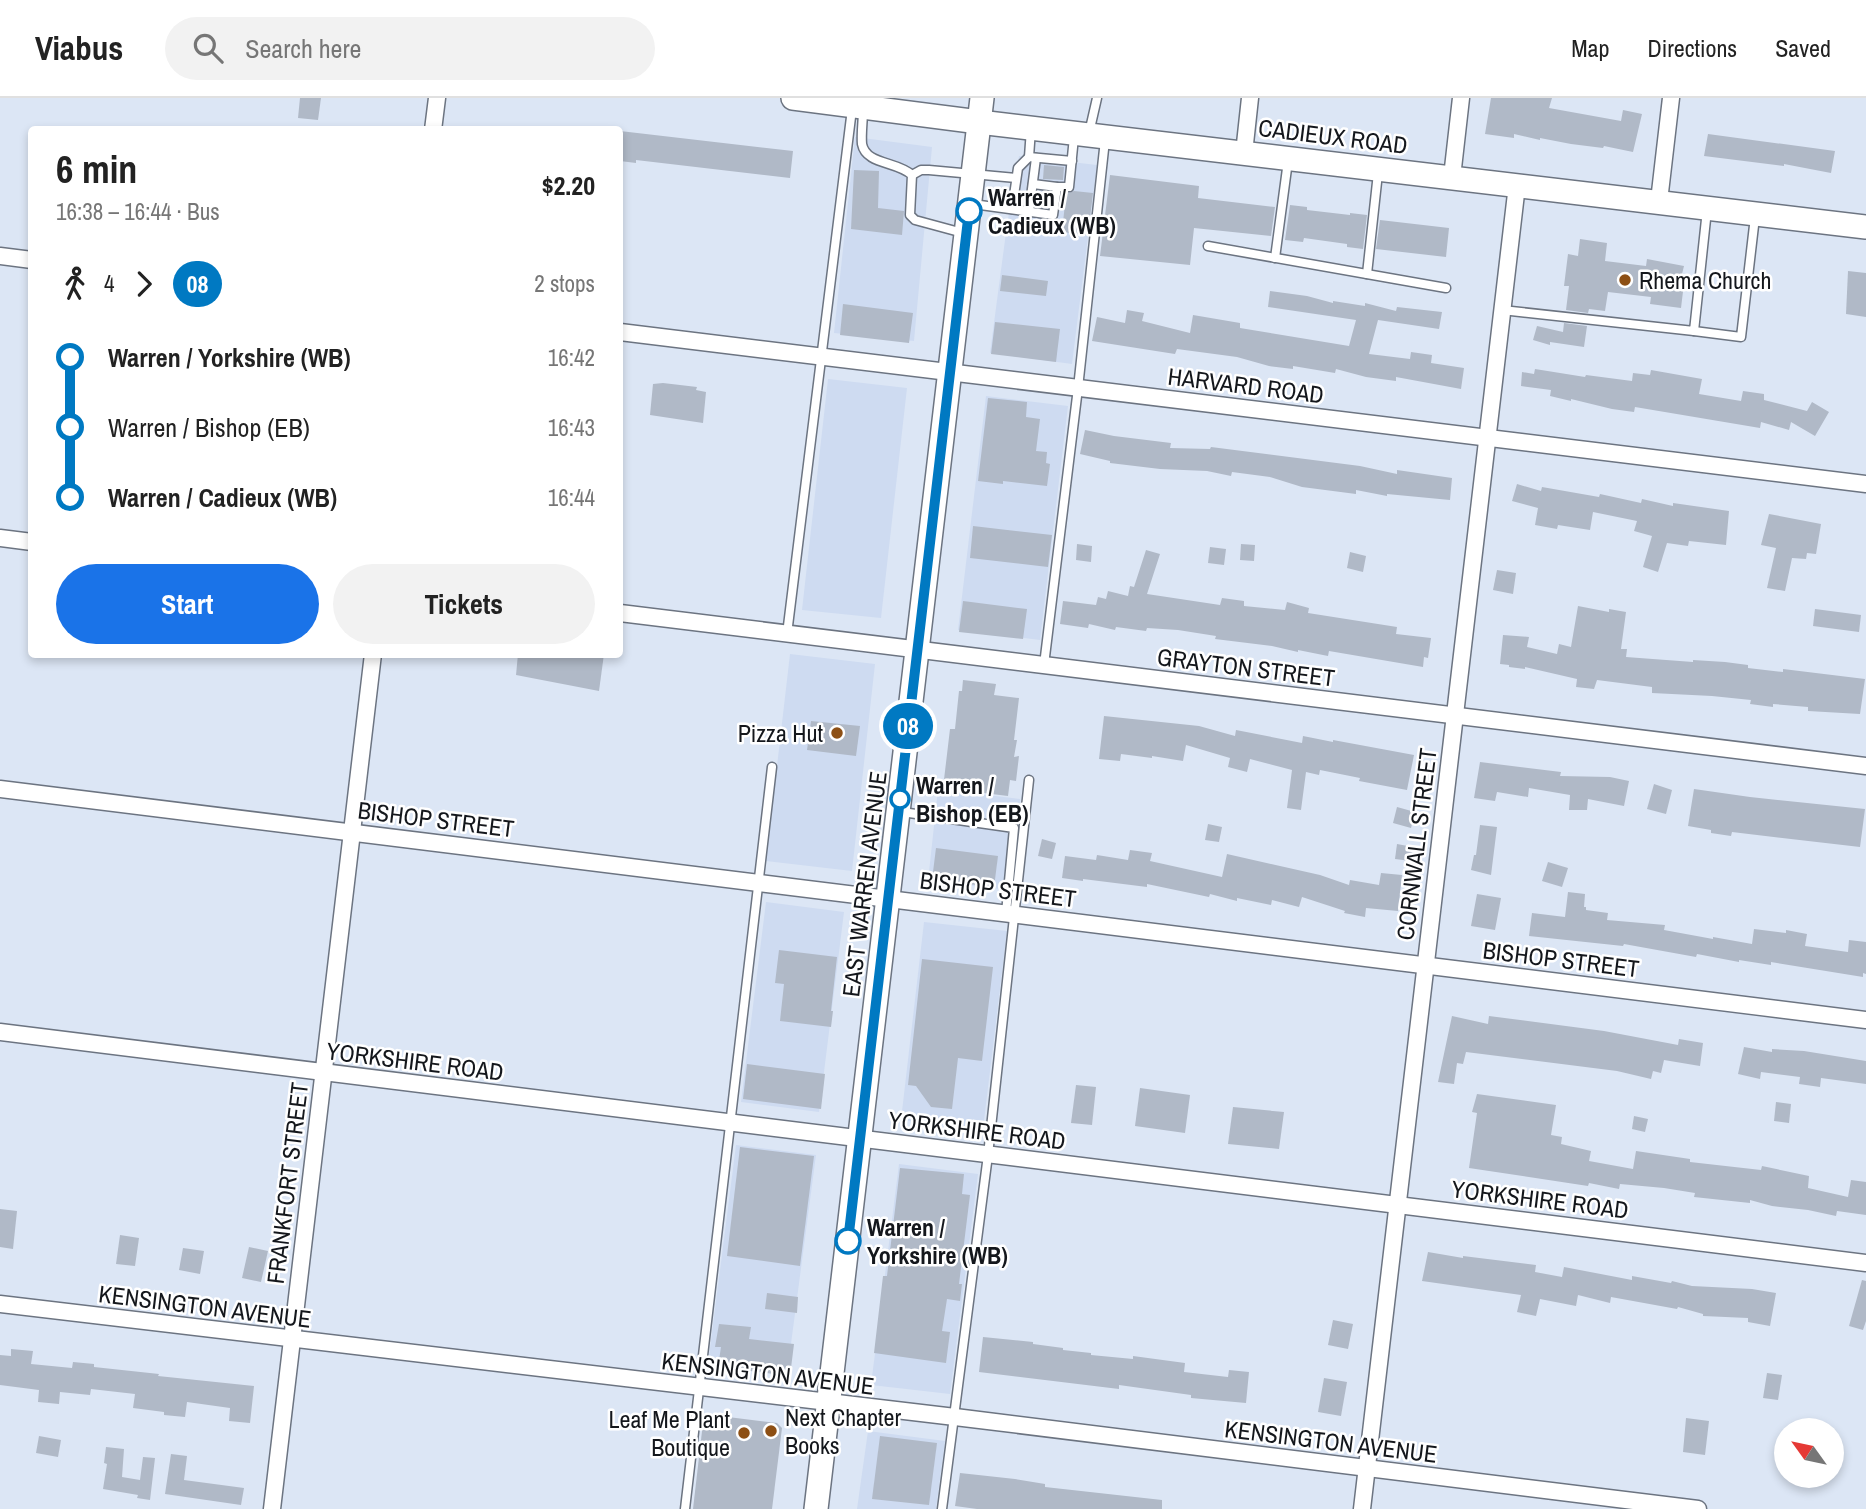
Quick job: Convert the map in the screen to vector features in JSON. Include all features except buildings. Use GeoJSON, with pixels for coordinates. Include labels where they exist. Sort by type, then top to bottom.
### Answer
{"type":"FeatureCollection","features":[{"type":"Feature","properties":{"kind":"main road","name":"CADIEUX ROAD"},"geometry":{"type":"LineString","coordinates":[[793,98],[858,107],[909,110],[1031,129],[1866,227]]}},
{"type":"Feature","properties":{"kind":"main road","name":"EAST WARREN AVENUE"},"geometry":{"type":"LineString","coordinates":[[817,1509],[982,98]]}},
{"type":"Feature","properties":{"kind":"street"},"geometry":{"type":"LineString","coordinates":[[434,126],[437,98]]}},
{"type":"Feature","properties":{"kind":"street"},"geometry":{"type":"LineString","coordinates":[[1244,152],[1251,98]]}},
{"type":"Feature","properties":{"kind":"street"},"geometry":{"type":"LineString","coordinates":[[1452,177],[1461,98]]}},
{"type":"Feature","properties":{"kind":"street"},"geometry":{"type":"LineString","coordinates":[[1659,201],[1671,98]]}},
{"type":"Feature","properties":{"kind":"street","name":"CORNWALL STREET"},"geometry":{"type":"LineString","coordinates":[[1362,1509],[1517,185]]}},
{"type":"Feature","properties":{"kind":"street"},"geometry":{"type":"LineString","coordinates":[[0,256],[28,260]]}},
{"type":"Feature","properties":{"kind":"street","name":"HARVARD ROAD"},"geometry":{"type":"LineString","coordinates":[[623,332],[1866,484]]}},
{"type":"Feature","properties":{"kind":"street"},"geometry":{"type":"LineString","coordinates":[[0,538],[28,542]]}},
{"type":"Feature","properties":{"kind":"street","name":"GRAYTON STREET"},"geometry":{"type":"LineString","coordinates":[[623,613],[1866,766]]}},
{"type":"Feature","properties":{"kind":"street","name":"FRANKFORT STREET"},"geometry":{"type":"LineString","coordinates":[[272,1509],[373,658]]}},
{"type":"Feature","properties":{"kind":"street","name":"BISHOP STREET"},"geometry":{"type":"LineString","coordinates":[[0,789],[1866,1020]]}},
{"type":"Feature","properties":{"kind":"street","name":"YORKSHIRE ROAD"},"geometry":{"type":"LineString","coordinates":[[0,1032],[1866,1262]]}},
{"type":"Feature","properties":{"kind":"street","name":"KENSINGTON AVENUE"},"geometry":{"type":"LineString","coordinates":[[0,1304],[955,1417],[1698,1509]]}},
{"type":"Feature","properties":{"kind":"lane"},"geometry":{"type":"LineString","coordinates":[[1044,665],[1078,388],[1089,135],[1097,98]]}},
{"type":"Feature","properties":{"kind":"lane"},"geometry":{"type":"LineString","coordinates":[[858,107],[862,145],[866,154],[874,160],[904,168],[912,176],[910,215],[915,220],[966,234]]}},
{"type":"Feature","properties":{"kind":"lane"},"geometry":{"type":"LineString","coordinates":[[788,634],[821,357],[858,107]]}},
{"type":"Feature","properties":{"kind":"lane"},"geometry":{"type":"LineString","coordinates":[[1029,212],[1033,184],[1031,129]]}},
{"type":"Feature","properties":{"kind":"lane"},"geometry":{"type":"LineString","coordinates":[[1033,184],[1069,187],[1072,162],[1089,135]]}},
{"type":"Feature","properties":{"kind":"lane"},"geometry":{"type":"LineString","coordinates":[[1012,209],[1018,168],[1032,158],[1072,162]]}},
{"type":"Feature","properties":{"kind":"lane"},"geometry":{"type":"LineString","coordinates":[[1275,258],[1289,158]]}},
{"type":"Feature","properties":{"kind":"lane"},"geometry":{"type":"LineString","coordinates":[[1367,274],[1379,168]]}},
{"type":"Feature","properties":{"kind":"lane"},"geometry":{"type":"LineString","coordinates":[[912,176],[921,170],[1016,178]]}},
{"type":"Feature","properties":{"kind":"lane"},"geometry":{"type":"LineString","coordinates":[[970,204],[1053,215],[1057,187]]}},
{"type":"Feature","properties":{"kind":"lane"},"geometry":{"type":"LineString","coordinates":[[1694,331],[1707,208]]}},
{"type":"Feature","properties":{"kind":"lane"},"geometry":{"type":"LineString","coordinates":[[1502,310],[1741,337],[1755,214]]}},
{"type":"Feature","properties":{"kind":"lane"},"geometry":{"type":"LineString","coordinates":[[1208,246],[1446,288]]}},
{"type":"Feature","properties":{"kind":"lane"},"geometry":{"type":"LineString","coordinates":[[685,1509],[772,766]]}},
{"type":"Feature","properties":{"kind":"lane"},"geometry":{"type":"LineString","coordinates":[[942,1509],[988,1155],[1011,914],[1029,780]]}},
{"type":"Feature","properties":{"kind":"lane"},"geometry":{"type":"LineString","coordinates":[[899,812],[1014,828],[1011,914]]}},
{"type":"Feature","properties":{"kind":"shaded area"},"geometry":{"type":"Polygon","coordinates":[[[855,137],[932,147],[914,341],[834,333],[855,137]]]}},
{"type":"Feature","properties":{"kind":"shaded area"},"geometry":{"type":"Polygon","coordinates":[[[1019,156],[1097,165],[1072,364],[990,353],[1019,156]]]}},
{"type":"Feature","properties":{"kind":"shaded area"},"geometry":{"type":"Polygon","coordinates":[[[828,379],[907,388],[881,618],[802,610],[828,379]]]}},
{"type":"Feature","properties":{"kind":"shaded area"},"geometry":{"type":"Polygon","coordinates":[[[986,396],[1068,406],[1040,640],[958,630],[986,396]]]}},
{"type":"Feature","properties":{"kind":"shaded area"},"geometry":{"type":"Polygon","coordinates":[[[790,654],[875,664],[852,871],[766,861],[790,654]]]}},
{"type":"Feature","properties":{"kind":"shaded area"},"geometry":{"type":"Polygon","coordinates":[[[938,789],[1020,799],[1010,890],[928,881],[938,789]]]}},
{"type":"Feature","properties":{"kind":"shaded area"},"geometry":{"type":"Polygon","coordinates":[[[766,902],[844,912],[819,1112],[741,1102],[766,902]]]}},
{"type":"Feature","properties":{"kind":"shaded area"},"geometry":{"type":"Polygon","coordinates":[[[924,922],[1007,931],[983,1129],[901,1120],[924,922]]]}},
{"type":"Feature","properties":{"kind":"shaded area"},"geometry":{"type":"Polygon","coordinates":[[[736,1145],[816,1155],[787,1374],[708,1364],[736,1145]]]}},
{"type":"Feature","properties":{"kind":"shaded area"},"geometry":{"type":"Polygon","coordinates":[[[899,1164],[978,1174],[950,1394],[871,1385],[899,1164]]]}},
{"type":"Feature","properties":{"kind":"shaded area"},"geometry":{"type":"Polygon","coordinates":[[[868,1431],[945,1441],[936,1509],[857,1509],[868,1431]]]}},
{"type":"Feature","properties":{"kind":"bus line","name":"08"},"geometry":{"type":"LineString","coordinates":[[848,1241],[969,211]]}},
{"type":"Feature","properties":{"kind":"place","name":"Warren / Cadieux (WB)"},"geometry":{"type":"Point","coordinates":[969,211]}},
{"type":"Feature","properties":{"kind":"place","name":"Rhema Church"},"geometry":{"type":"Point","coordinates":[1625,280]}},
{"type":"Feature","properties":{"kind":"place","name":"Pizza Hut"},"geometry":{"type":"Point","coordinates":[837,733]}},
{"type":"Feature","properties":{"kind":"place","name":"Warren / Bishop (EB)"},"geometry":{"type":"Point","coordinates":[900,799]}},
{"type":"Feature","properties":{"kind":"place","name":"Warren / Yorkshire (WB)"},"geometry":{"type":"Point","coordinates":[848,1241]}},
{"type":"Feature","properties":{"kind":"place","name":"Next Chapter Books"},"geometry":{"type":"Point","coordinates":[771,1431]}},
{"type":"Feature","properties":{"kind":"place","name":"Leaf Me Plant Boutique"},"geometry":{"type":"Point","coordinates":[744,1433]}}]}
